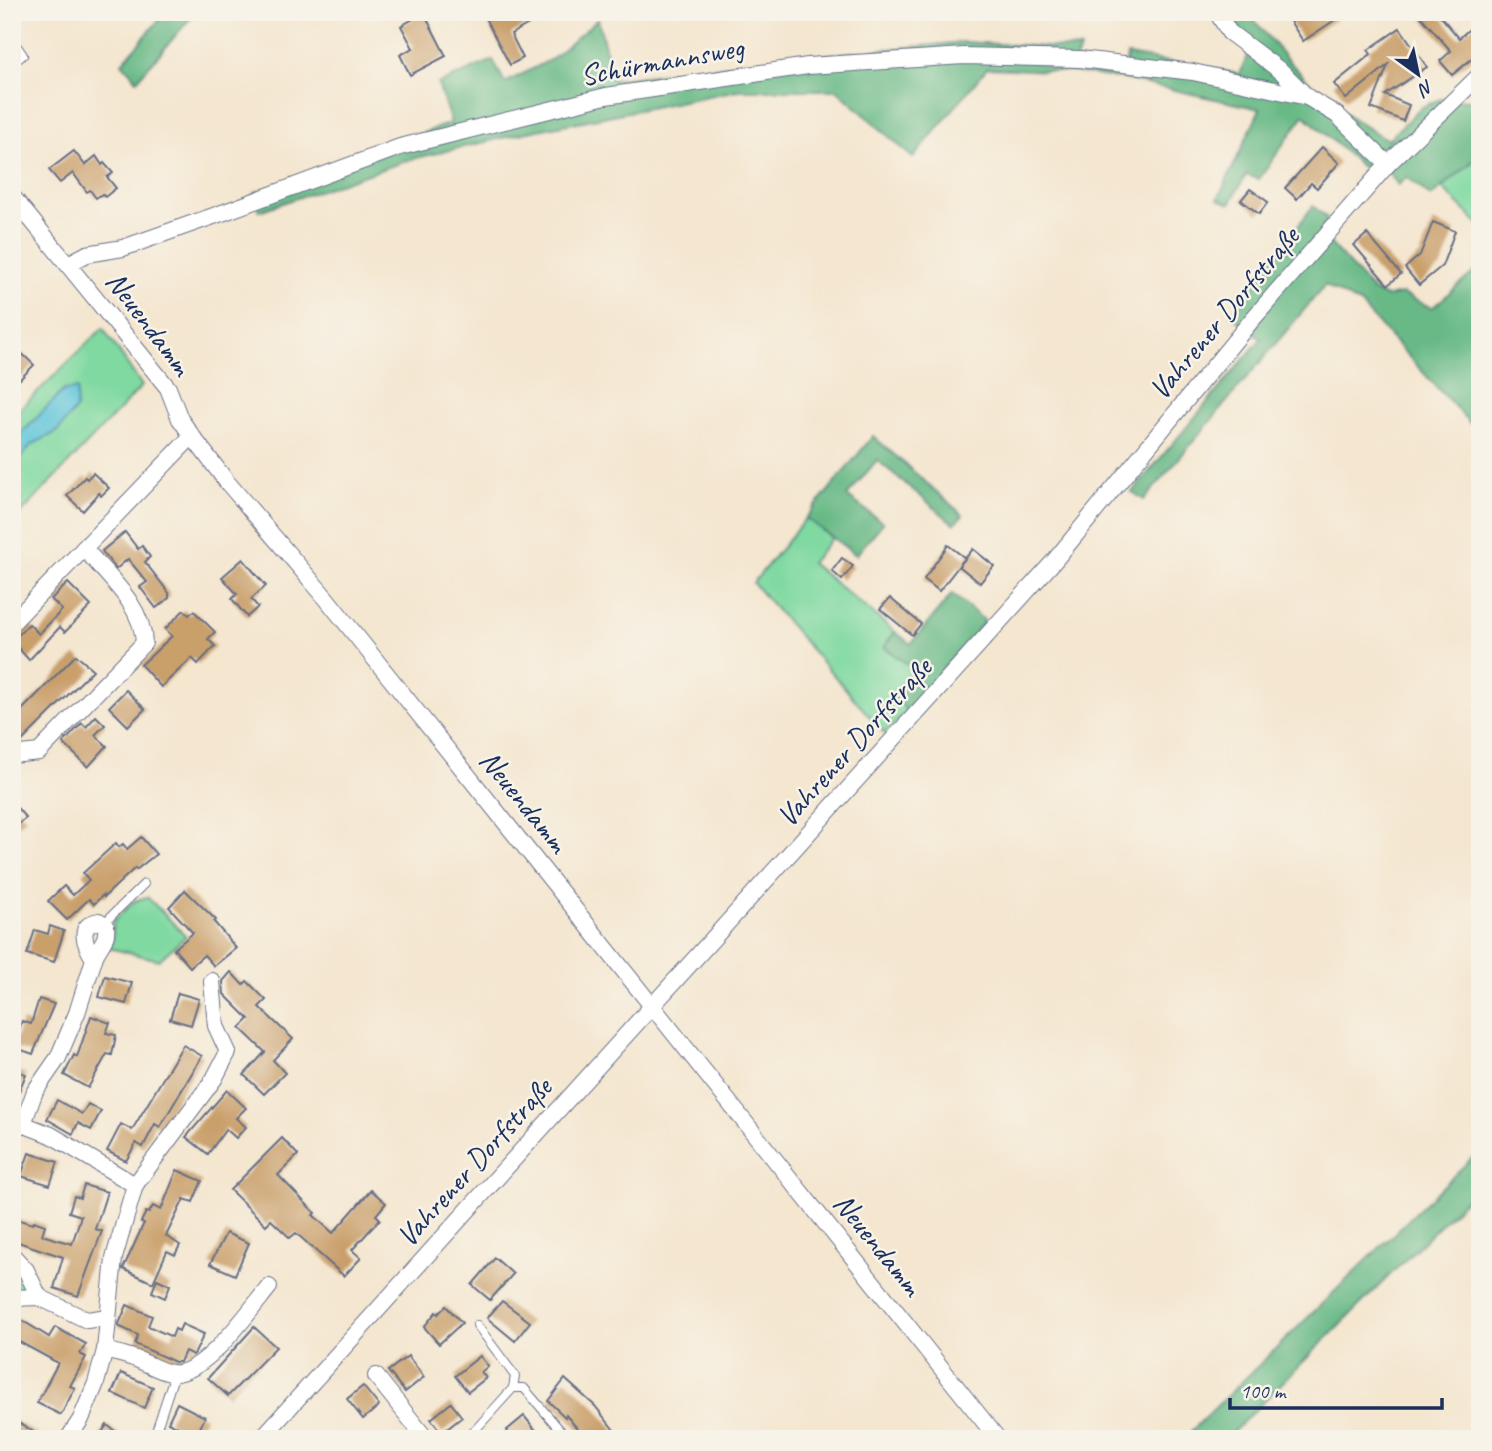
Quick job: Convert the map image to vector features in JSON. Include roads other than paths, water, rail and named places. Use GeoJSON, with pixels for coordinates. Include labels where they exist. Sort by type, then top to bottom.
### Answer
{"type":"FeatureCollection","features":[{"type":"Feature","properties":{"kind":"street"},"geometry":{"type":"LineString","coordinates":[[1217,12],[1229,32],[1282,72],[1307,97]]}},
{"type":"Feature","properties":{"kind":"street","name":"Schürmannsweg"},"geometry":{"type":"LineString","coordinates":[[68,264],[86,254],[123,248],[400,147],[606,96],[808,66],[964,56],[1080,59],[1193,72],[1307,97],[1337,115],[1388,164]]}},
{"type":"Feature","properties":{"kind":"street","name":"Vahrener Dorfstraße"},"geometry":{"type":"LineString","coordinates":[[261,1439],[1055,560],[1259,312],[1388,164],[1480,75]]}},
{"type":"Feature","properties":{"kind":"street","name":"Neuendamm"},"geometry":{"type":"LineString","coordinates":[[12,196],[168,388],[180,419],[192,436],[326,598],[998,1439]]}},
{"type":"Feature","properties":{"kind":"street"},"geometry":{"type":"LineString","coordinates":[[12,623],[192,436]]}},
{"type":"Feature","properties":{"kind":"street"},"geometry":{"type":"LineString","coordinates":[[12,755],[39,752],[144,643],[144,628],[139,614],[84,548]]}},
{"type":"Feature","properties":{"kind":"street"},"geometry":{"type":"LineString","coordinates":[[104,923],[92,923],[85,928],[84,942],[94,959],[78,1013],[58,1058],[17,1122],[51,1135],[135,1185]]}},
{"type":"Feature","properties":{"kind":"street"},"geometry":{"type":"LineString","coordinates":[[68,1439],[81,1419],[96,1383],[105,1350],[114,1258],[135,1185],[214,1079],[228,1052],[216,1026],[212,981]]}},
{"type":"Feature","properties":{"kind":"street"},"geometry":{"type":"LineString","coordinates":[[12,1255],[26,1270],[39,1297]]}},
{"type":"Feature","properties":{"kind":"street"},"geometry":{"type":"LineString","coordinates":[[105,1350],[182,1373],[198,1365],[213,1352],[270,1287]]}},
{"type":"Feature","properties":{"kind":"street"},"geometry":{"type":"LineString","coordinates":[[12,1298],[39,1297],[87,1320],[108,1317]]}},
{"type":"Feature","properties":{"kind":"street"},"geometry":{"type":"LineString","coordinates":[[376,1376],[426,1439]]}},
{"type":"Feature","properties":{"kind":"lane"},"geometry":{"type":"LineString","coordinates":[[12,40],[23,55],[12,64]]}},
{"type":"Feature","properties":{"kind":"lane"},"geometry":{"type":"LineString","coordinates":[[104,923],[144,884]]}},
{"type":"Feature","properties":{"kind":"lane"},"geometry":{"type":"LineString","coordinates":[[467,1439],[513,1388],[515,1376],[477,1325]]}},
{"type":"Feature","properties":{"kind":"lane"},"geometry":{"type":"LineString","coordinates":[[155,1434],[175,1373]]}},
{"type":"Feature","properties":{"kind":"lane"},"geometry":{"type":"LineString","coordinates":[[513,1388],[524,1388],[561,1431]]}},
{"type":"Feature","properties":{"kind":"water"},"geometry":{"type":"Polygon","coordinates":[[[77,389],[76,409],[57,432],[31,445],[12,470],[12,443],[64,390],[77,389]]]}}]}
